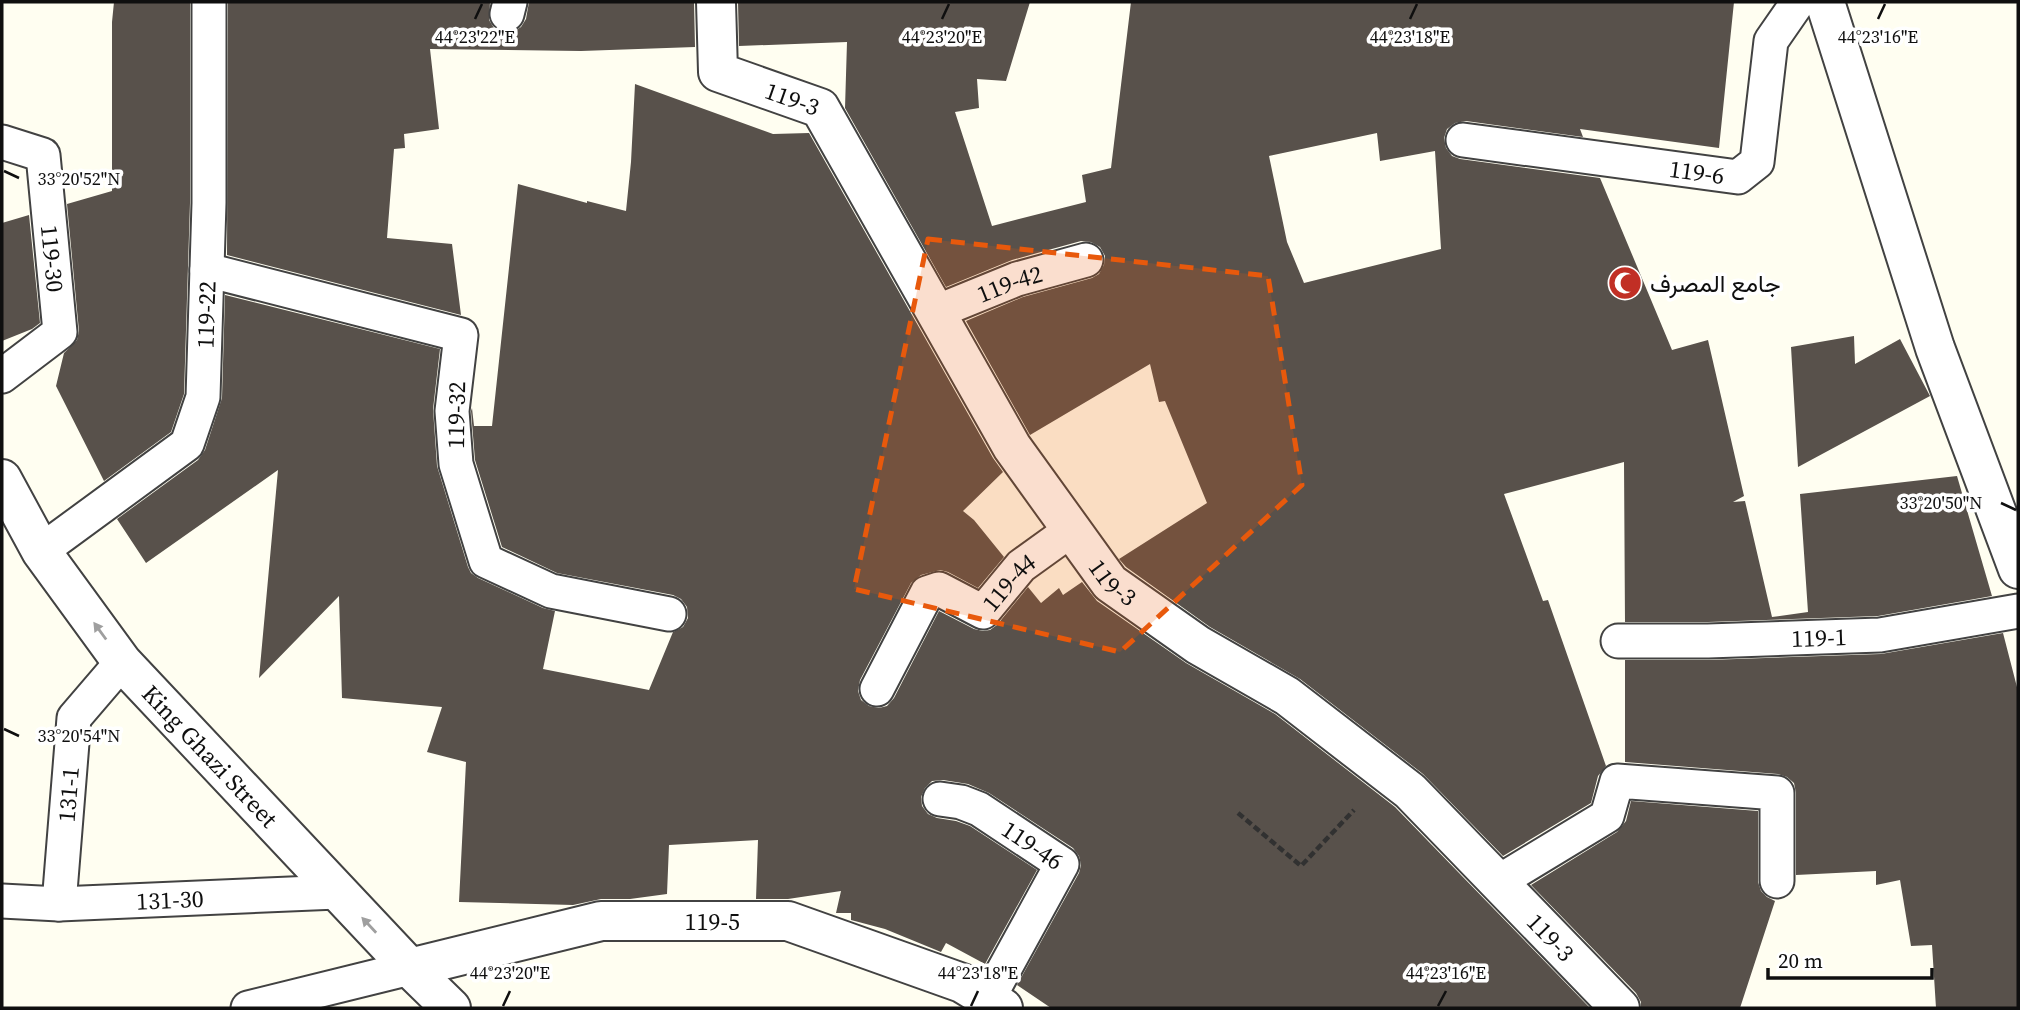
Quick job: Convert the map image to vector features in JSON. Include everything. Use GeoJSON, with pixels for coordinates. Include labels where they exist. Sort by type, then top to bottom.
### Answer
{"type":"FeatureCollection","features":[{"type":"Feature","properties":{"kind":"street","name":"119-3"},"geometry":{"type":"LineString","coordinates":[[716,2],[718,72],[820,108],[1012,447],[1110,583],[1198,645],[1287,696],[1410,791],[1620,1008]]}},
{"type":"Feature","properties":{"kind":"street"},"geometry":{"type":"LineString","coordinates":[[1825,2],[1935,348],[2018,569]]}},
{"type":"Feature","properties":{"kind":"street","name":"King Ghazi Street"},"geometry":{"type":"LineString","coordinates":[[2,479],[41,551],[122,662],[337,892],[451,1008]]}},
{"type":"Feature","properties":{"kind":"street","name":"119-5"},"geometry":{"type":"LineString","coordinates":[[410,968],[601,921],[788,921],[962,983],[995,1004]]}},
{"type":"Feature","properties":{"kind":"lane","name":"119-22"},"geometry":{"type":"LineString","coordinates":[[41,551],[187,444],[203,397],[209,203],[209,2]]}},
{"type":"Feature","properties":{"kind":"lane","name":"119-6"},"geometry":{"type":"LineString","coordinates":[[1463,140],[1738,177],[1757,162],[1771,41],[1798,2]]}},
{"type":"Feature","properties":{"kind":"lane","name":"119-30"},"geometry":{"type":"LineString","coordinates":[[2,142],[43,155],[60,332],[2,376]]}},
{"type":"Feature","properties":{"kind":"lane","name":"119-42"},"geometry":{"type":"LineString","coordinates":[[936,312],[1017,279],[1086,260]]}},
{"type":"Feature","properties":{"kind":"lane","name":"119-32"},"geometry":{"type":"LineString","coordinates":[[207,270],[461,335],[452,411],[456,464],[486,561],[551,591],[669,614]]}},
{"type":"Feature","properties":{"kind":"lane","name":"119-44"},"geometry":{"type":"LineString","coordinates":[[877,689],[927,593],[939,589],[983,612],[1020,566],[1071,530]]}},
{"type":"Feature","properties":{"kind":"lane","name":"119-1"},"geometry":{"type":"LineString","coordinates":[[1618,641],[1880,635],[2018,611]]}},
{"type":"Feature","properties":{"kind":"lane","name":"131-1"},"geometry":{"type":"LineString","coordinates":[[60,904],[74,718],[122,662]]}},
{"type":"Feature","properties":{"kind":"lane"},"geometry":{"type":"LineString","coordinates":[[1498,882],[1607,816],[1617,781],[1777,793],[1777,881]]}},
{"type":"Feature","properties":{"kind":"lane","name":"119-46"},"geometry":{"type":"LineString","coordinates":[[940,799],[961,802],[979,809],[1062,864],[995,1004]]}},
{"type":"Feature","properties":{"kind":"lane","name":"131-30"},"geometry":{"type":"LineString","coordinates":[[2,901],[60,904],[337,892]]}},
{"type":"Feature","properties":{"kind":"lane"},"geometry":{"type":"LineString","coordinates":[[248,1008],[410,968]]}},
{"type":"Feature","properties":{"kind":"path"},"geometry":{"type":"LineString","coordinates":[[1238,813],[1301,866],[1388,774]]}},
{"type":"Feature","properties":{"kind":"highlighted area"},"geometry":{"type":"Polygon","coordinates":[[[928,239],[1268,276],[1302,485],[1120,652],[854,589],[928,239]]]}},
{"type":"Feature","properties":{"kind":"building"},"geometry":{"type":"Polygon","coordinates":[[[114,2],[190,2],[190,203],[184,394],[171,432],[104,481],[56,386],[64,353],[77,340],[79,331],[67,204],[112,191],[114,2]]]}},
{"type":"Feature","properties":{"kind":"building"},"geometry":{"type":"Polygon","coordinates":[[[228,2],[490,2],[489,20],[494,28],[503,33],[513,32],[521,27],[526,19],[529,2],[694,2],[695,47],[581,51],[430,49],[439,129],[404,134],[405,148],[394,149],[387,238],[452,244],[461,315],[227,255],[228,2]]]}},
{"type":"Feature","properties":{"kind":"building"},"geometry":{"type":"Polygon","coordinates":[[[738,2],[1030,2],[1006,81],[977,79],[979,108],[955,112],[992,226],[1086,202],[1082,175],[1111,168],[1131,2],[1734,2],[1719,148],[1580,129],[1583,137],[1466,121],[1455,123],[1447,129],[1444,138],[1446,148],[1452,156],[1460,159],[1600,178],[1672,350],[1708,340],[1744,496],[1733,502],[1745,501],[1772,617],[1808,612],[1800,494],[1957,476],[1992,596],[1878,616],[1625,622],[1624,462],[1504,494],[1543,601],[1548,600],[1606,766],[1598,776],[1591,803],[1503,856],[1423,774],[1300,679],[1210,627],[1126,567],[1119,559],[1207,503],[1165,401],[1159,402],[1150,364],[1030,435],[966,321],[1023,297],[1092,278],[1099,274],[1104,265],[1105,256],[1100,247],[1081,241],[1012,260],[946,287],[845,108],[847,42],[739,46],[738,2]],[[1377,133],[1269,156],[1287,242],[1304,283],[1441,249],[1435,151],[1380,161],[1377,133]]]}},
{"type":"Feature","properties":{"kind":"building"},"geometry":{"type":"Polygon","coordinates":[[[635,84],[773,134],[809,133],[1003,472],[963,511],[974,520],[1004,557],[978,588],[940,570],[921,575],[911,583],[860,680],[858,691],[861,700],[869,706],[887,706],[894,698],[939,611],[974,629],[990,630],[1028,587],[1041,603],[1059,588],[1063,595],[1082,582],[1097,601],[1186,663],[1275,714],[1395,807],[1590,1008],[1051,1008],[1017,985],[1079,873],[1079,856],[1073,848],[989,793],[968,784],[943,780],[932,781],[921,797],[922,806],[928,814],[970,826],[1037,870],[985,964],[946,943],[941,952],[885,929],[851,920],[851,913],[836,913],[841,891],[788,899],[756,899],[758,840],[669,845],[667,894],[630,899],[601,899],[573,905],[459,902],[466,762],[427,752],[442,707],[342,698],[339,596],[259,678],[278,470],[146,563],[117,519],[198,460],[205,450],[222,398],[225,295],[440,349],[433,409],[437,466],[471,573],[543,608],[555,611],[543,669],[649,690],[673,632],[683,627],[688,618],[687,607],[681,599],[673,595],[557,573],[502,547],[475,460],[471,411],[472,408],[474,426],[492,426],[518,184],[626,211],[635,84]]]}},
{"type":"Feature","properties":{"kind":"building"},"geometry":{"type":"Polygon","coordinates":[[[29,215],[40,323],[2,341],[2,223],[29,215]]]}},
{"type":"Feature","properties":{"kind":"building"},"geometry":{"type":"Polygon","coordinates":[[[1854,336],[1855,364],[1900,339],[1930,396],[1798,467],[1791,347],[1854,336]]]}},
{"type":"Feature","properties":{"kind":"building"},"geometry":{"type":"Polygon","coordinates":[[[2003,633],[2018,691],[2018,1008],[1936,1008],[1932,945],[1911,946],[1900,880],[1876,885],[1876,871],[1796,875],[1796,793],[1794,783],[1787,777],[1778,774],[1625,762],[1625,660],[1881,654],[2003,633]]]}},
{"type":"Feature","properties":{"kind":"building"},"geometry":{"type":"Polygon","coordinates":[[[1631,801],[1758,811],[1758,882],[1761,891],[1775,901],[1740,1008],[1641,1008],[1636,993],[1531,885],[1617,832],[1626,821],[1631,801]]]}},
{"type":"Feature","properties":{"kind":"place","name":"جامع المصرف"},"geometry":{"type":"Point","coordinates":[1625,283]}}]}
